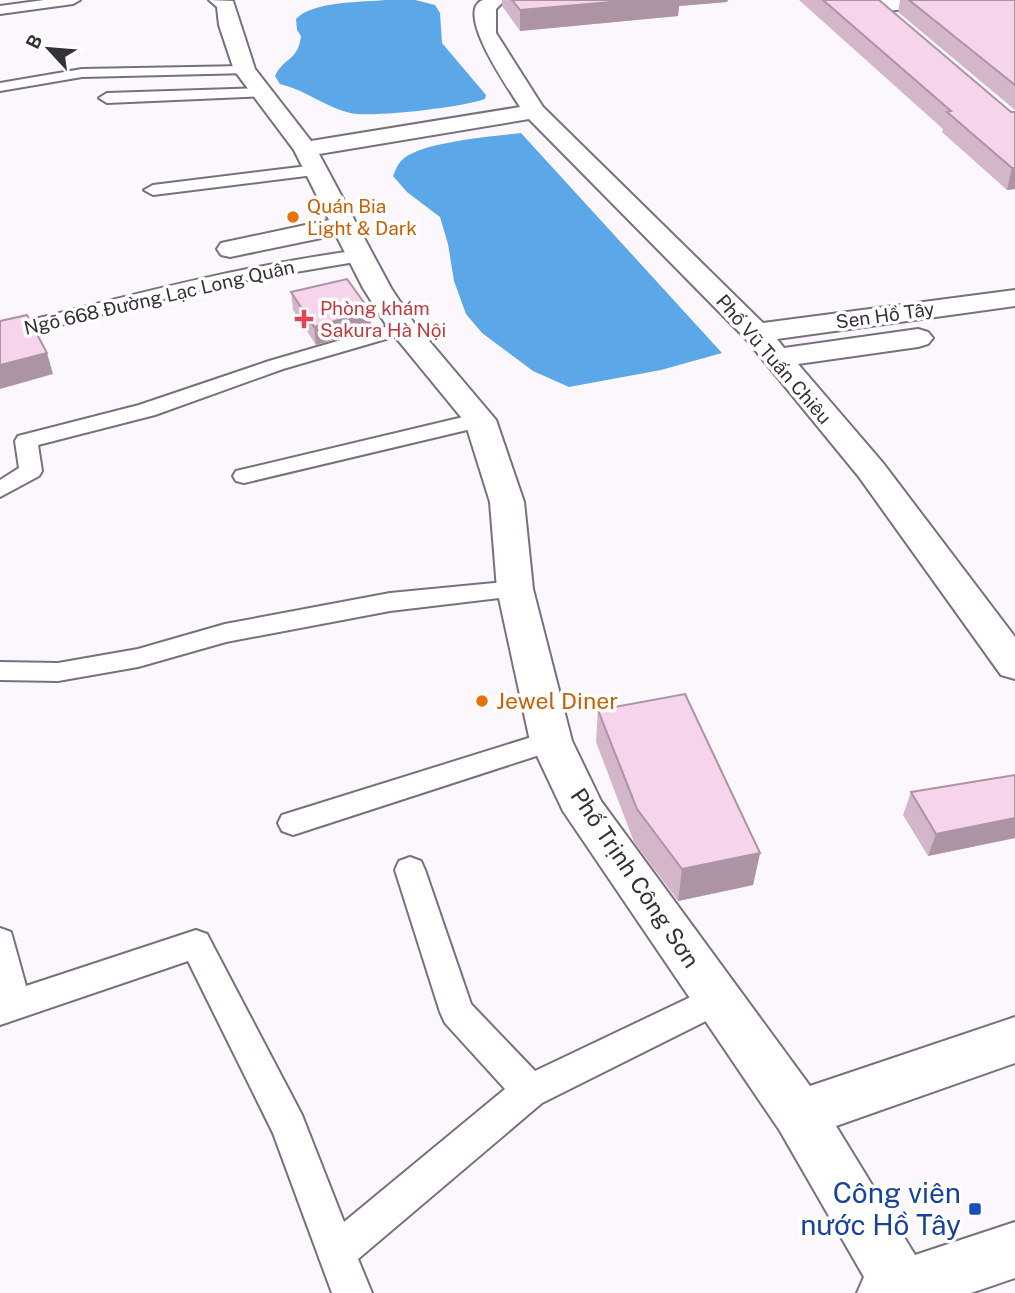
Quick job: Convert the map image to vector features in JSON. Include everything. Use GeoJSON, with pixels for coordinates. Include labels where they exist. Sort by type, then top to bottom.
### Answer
{"type":"FeatureCollection","features":[{"type":"Feature","properties":{"kind":"street","name":"Phố Trịnh Công Sơn"},"geometry":{"type":"LineString","coordinates":[[219,0],[226,5],[229,25],[254,81],[311,160],[353,241],[404,328],[480,420],[507,502],[515,589],[551,741],[585,811],[799,1114],[894,1290]]}},
{"type":"Feature","properties":{"kind":"street","name":"Phố Vũ Tuấn Chiêu"},"geometry":{"type":"LineString","coordinates":[[495,0],[486,7],[485,33],[534,111],[756,332],[871,470],[1015,665]]}},
{"type":"Feature","properties":{"kind":"street"},"geometry":{"type":"LineString","coordinates":[[871,3],[941,0]]}},
{"type":"Feature","properties":{"kind":"street"},"geometry":{"type":"LineString","coordinates":[[871,3],[896,24]]}},
{"type":"Feature","properties":{"kind":"street"},"geometry":{"type":"LineString","coordinates":[[311,160],[534,111]]}},
{"type":"Feature","properties":{"kind":"street"},"geometry":{"type":"LineString","coordinates":[[230,249],[353,241]]}},
{"type":"Feature","properties":{"kind":"street","name":"Sen Hồ Tây"},"geometry":{"type":"LineString","coordinates":[[756,332],[1015,298]]}},
{"type":"Feature","properties":{"kind":"street","name":"Sen Hồ Tây"},"geometry":{"type":"LineString","coordinates":[[775,358],[1015,324]]}},
{"type":"Feature","properties":{"kind":"street"},"geometry":{"type":"LineString","coordinates":[[799,1114],[1015,1040]]}},
{"type":"Feature","properties":{"kind":"street"},"geometry":{"type":"LineString","coordinates":[[894,1290],[1015,1250]]}},
{"type":"Feature","properties":{"kind":"lane"},"geometry":{"type":"LineString","coordinates":[[0,10],[73,0]]}},
{"type":"Feature","properties":{"kind":"lane"},"geometry":{"type":"LineString","coordinates":[[0,87],[82,73],[254,81]]}},
{"type":"Feature","properties":{"kind":"lane"},"geometry":{"type":"LineString","coordinates":[[107,98],[254,81]]}},
{"type":"Feature","properties":{"kind":"lane"},"geometry":{"type":"LineString","coordinates":[[153,190],[311,160]]}},
{"type":"Feature","properties":{"kind":"lane","name":"Ngõ 668 Đường Lạc Long Quân"},"geometry":{"type":"LineString","coordinates":[[0,334],[196,284],[315,261],[353,241]]}},
{"type":"Feature","properties":{"kind":"lane"},"geometry":{"type":"LineString","coordinates":[[0,490],[31,471],[26,442],[147,410],[276,365],[404,328]]}},
{"type":"Feature","properties":{"kind":"lane"},"geometry":{"type":"LineString","coordinates":[[244,476],[480,420]]}},
{"type":"Feature","properties":{"kind":"lane"},"geometry":{"type":"LineString","coordinates":[[0,671],[58,672],[138,659],[225,633],[390,602],[515,589]]}},
{"type":"Feature","properties":{"kind":"lane"},"geometry":{"type":"LineString","coordinates":[[293,823],[551,741]]}},
{"type":"Feature","properties":{"kind":"lane"},"geometry":{"type":"LineString","coordinates":[[410,870],[457,1012],[530,1091]]}},
{"type":"Feature","properties":{"kind":"lane"},"geometry":{"type":"LineString","coordinates":[[0,942],[7,1008],[196,944],[289,1128],[352,1293]]}},
{"type":"Feature","properties":{"kind":"lane"},"geometry":{"type":"LineString","coordinates":[[336,1253],[530,1091],[716,1000]]}},
{"type":"Feature","properties":{"kind":"water"},"geometry":{"type":"Polygon","coordinates":[[[415,0],[435,5],[440,13],[442,43],[486,95],[485,99],[418,111],[361,114],[342,111],[280,84],[275,76],[282,65],[294,55],[301,36],[297,30],[296,19],[304,13],[326,6],[415,0]]]}},
{"type":"Feature","properties":{"kind":"water"},"geometry":{"type":"Polygon","coordinates":[[[521,133],[722,353],[661,370],[569,387],[533,371],[482,333],[466,314],[454,281],[440,217],[407,192],[393,176],[401,161],[423,149],[457,141],[521,133]]]}},
{"type":"Feature","properties":{"kind":"building"},"geometry":{"type":"Polygon","coordinates":[[[512,0],[634,0],[520,10],[512,0]]]}},
{"type":"Feature","properties":{"kind":"building"},"geometry":{"type":"Polygon","coordinates":[[[823,0],[879,0],[1011,112],[1015,112],[1015,168],[947,112],[951,111],[823,0]]]}},
{"type":"Feature","properties":{"kind":"building"},"geometry":{"type":"Polygon","coordinates":[[[909,0],[1015,0],[1015,85],[909,0]]]}},
{"type":"Feature","properties":{"kind":"building"},"geometry":{"type":"Polygon","coordinates":[[[347,279],[370,311],[314,327],[291,292],[347,279]]]}},
{"type":"Feature","properties":{"kind":"building"},"geometry":{"type":"Polygon","coordinates":[[[27,315],[47,353],[0,365],[0,321],[27,315]]]}},
{"type":"Feature","properties":{"kind":"building"},"geometry":{"type":"Polygon","coordinates":[[[685,694],[760,853],[682,869],[637,809],[598,710],[685,694]]]}},
{"type":"Feature","properties":{"kind":"building"},"geometry":{"type":"Polygon","coordinates":[[[1015,775],[1015,818],[936,834],[911,792],[1015,775]]]}},
{"type":"Feature","properties":{"kind":"place","name":"Quán Bia Light & Dark"},"geometry":{"type":"Point","coordinates":[293,217]}},
{"type":"Feature","properties":{"kind":"place","name":"Phòng khám Sakura Hà Nội"},"geometry":{"type":"Point","coordinates":[304,319]}},
{"type":"Feature","properties":{"kind":"place","name":"Jewel Diner"},"geometry":{"type":"Point","coordinates":[482,701]}},
{"type":"Feature","properties":{"kind":"place","name":"Công viên nước Hồ Tây"},"geometry":{"type":"Point","coordinates":[975,1209]}}]}
